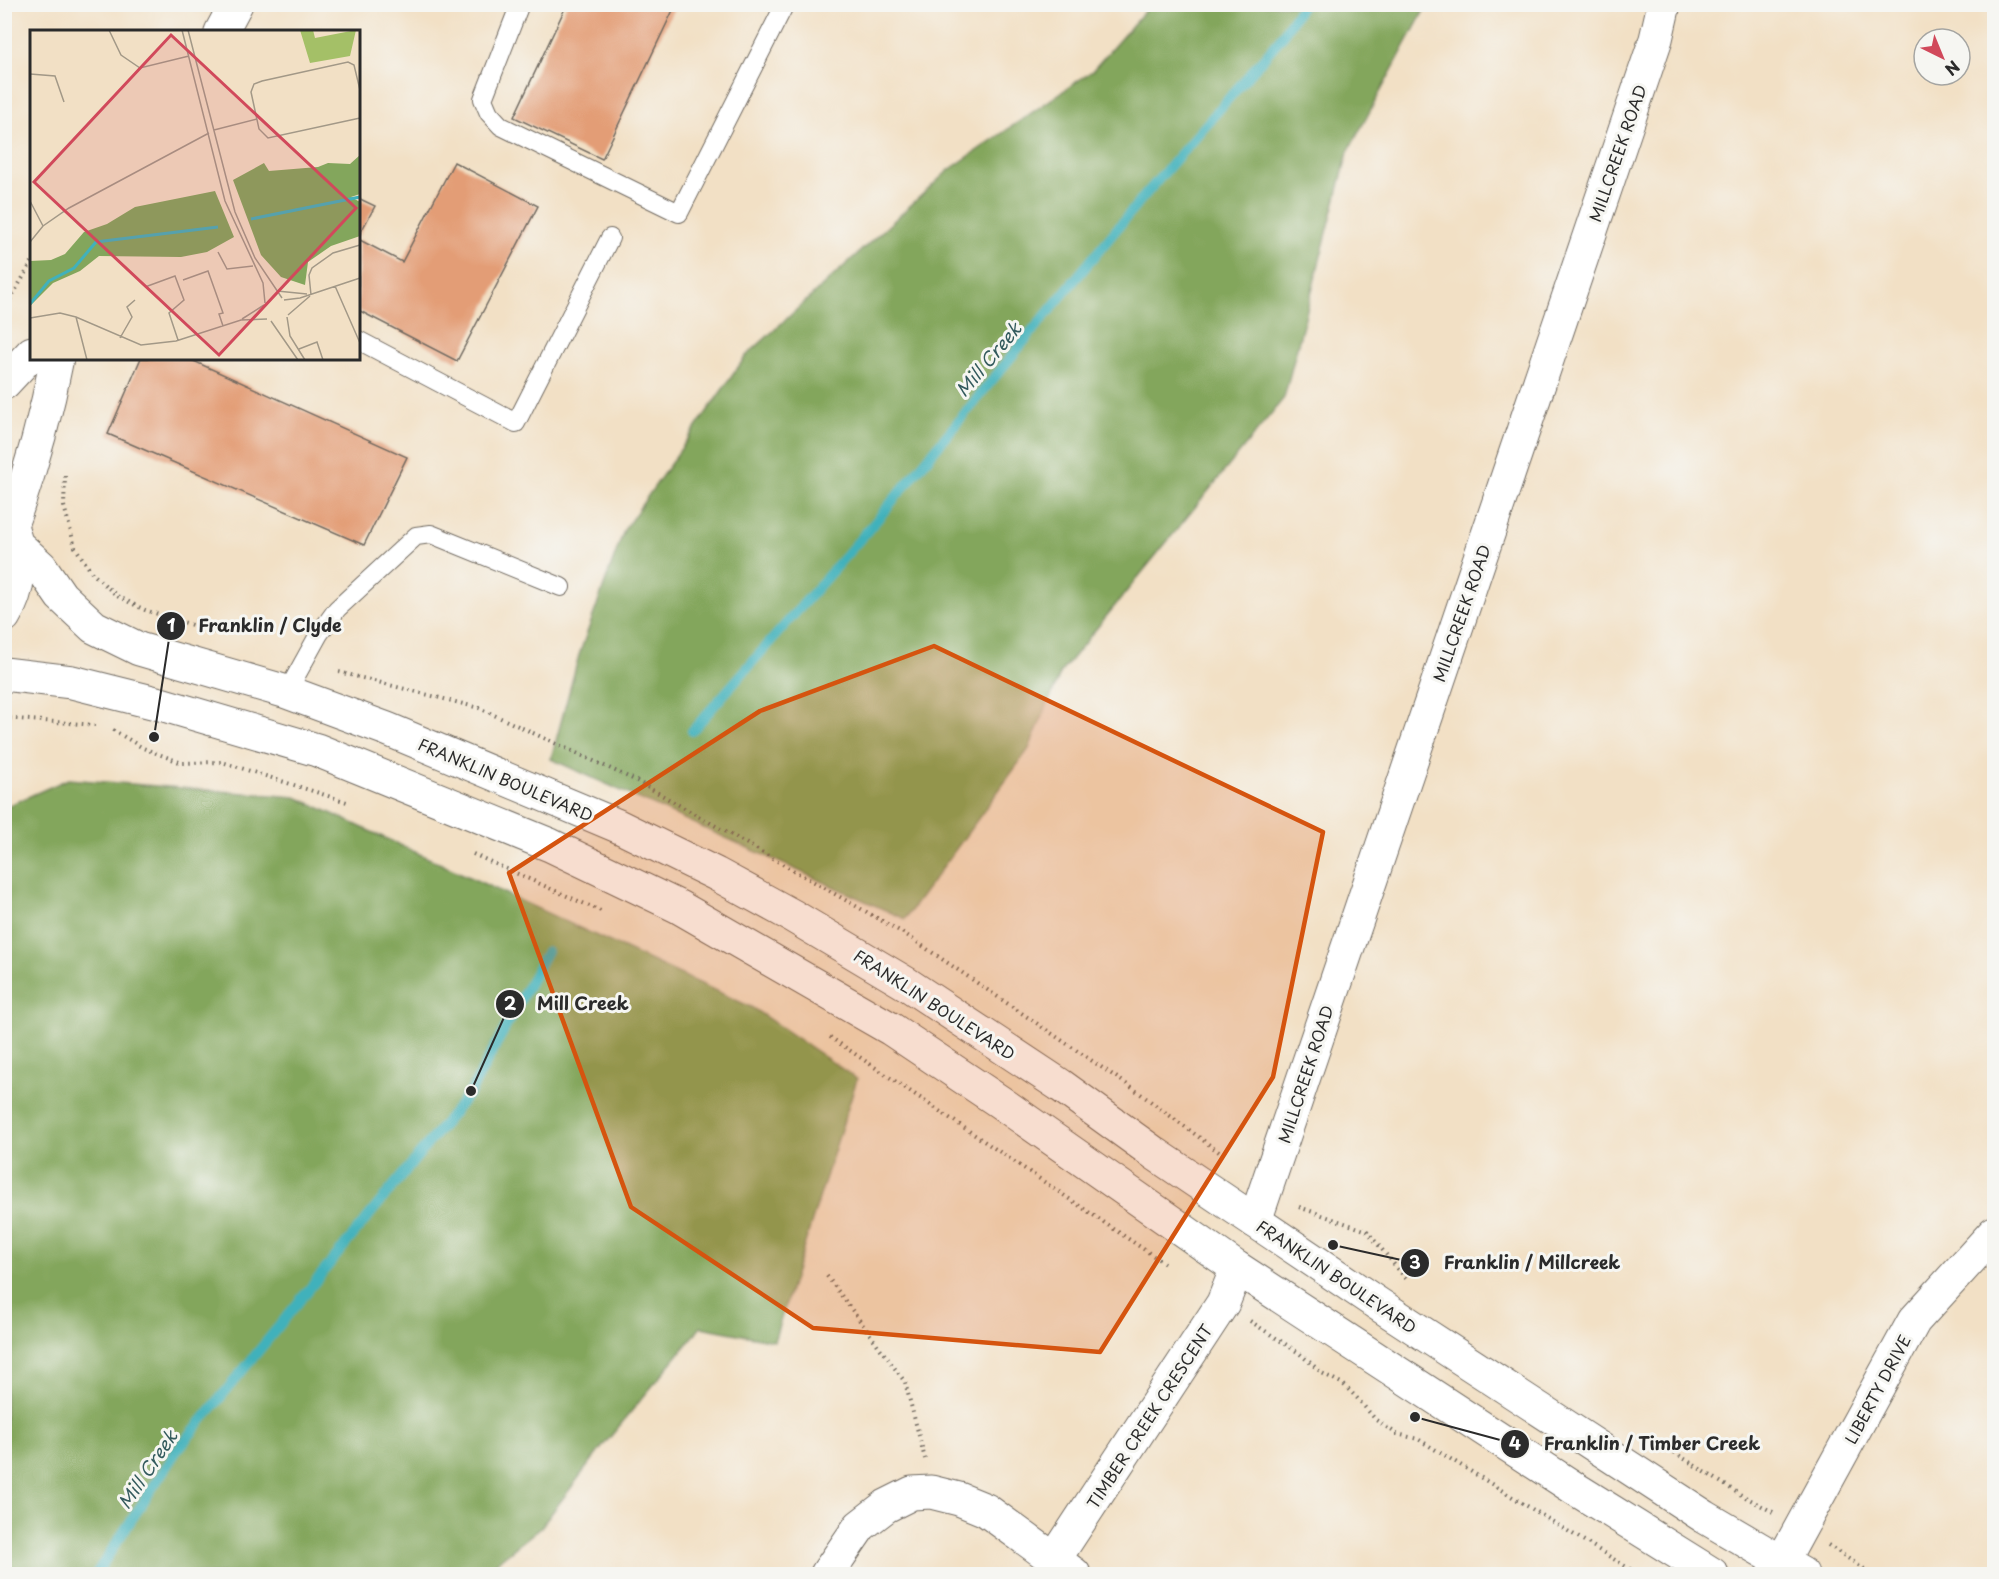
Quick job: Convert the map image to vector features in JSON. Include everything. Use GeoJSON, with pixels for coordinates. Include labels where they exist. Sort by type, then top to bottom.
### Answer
{"type":"FeatureCollection","features":[{"type":"Feature","properties":{"kind":"main road"},"geometry":{"type":"LineString","coordinates":[[222,30],[236,4]]}},
{"type":"Feature","properties":{"kind":"main road","name":"MILLCREEK ROAD"},"geometry":{"type":"LineString","coordinates":[[1255,1221],[1656,39],[1664,4]]}},
{"type":"Feature","properties":{"kind":"main road"},"geometry":{"type":"LineString","coordinates":[[4,383],[30,355]]}},
{"type":"Feature","properties":{"kind":"main road"},"geometry":{"type":"LineString","coordinates":[[4,616],[12,604],[19,574],[11,528],[40,437],[57,360]]}},
{"type":"Feature","properties":{"kind":"main road","name":"FRANKLIN BOULEVARD"},"geometry":{"type":"LineString","coordinates":[[11,528],[60,596],[94,627],[139,649],[287,693],[387,729],[618,826],[716,874],[791,915],[907,984],[1041,1072],[1255,1221],[1705,1517],[1792,1568]]}},
{"type":"Feature","properties":{"kind":"main road"},"geometry":{"type":"LineString","coordinates":[[8,677],[72,682],[152,702],[317,750],[550,845],[679,907],[891,1029],[1000,1102],[1237,1268],[1712,1575]]}},
{"type":"Feature","properties":{"kind":"main road","name":"LIBERTY DRIVE"},"geometry":{"type":"LineString","coordinates":[[1792,1568],[1914,1321],[1995,1233]]}},
{"type":"Feature","properties":{"kind":"main road","name":"TIMBER CREEK CRESCENT"},"geometry":{"type":"LineString","coordinates":[[827,1575],[860,1526],[886,1506],[912,1493],[931,1492],[959,1499],[986,1510],[1064,1567],[1223,1303],[1237,1268]]}},
{"type":"Feature","properties":{"kind":"lane"},"geometry":{"type":"LineString","coordinates":[[520,4],[483,99],[489,113],[501,126],[679,213],[785,4]]}},
{"type":"Feature","properties":{"kind":"lane"},"geometry":{"type":"LineString","coordinates":[[360,341],[516,423],[610,238]]}},
{"type":"Feature","properties":{"kind":"lane"},"geometry":{"type":"LineString","coordinates":[[287,693],[318,634],[337,609],[416,536],[431,534],[561,587]]}},
{"type":"Feature","properties":{"kind":"path"},"geometry":{"type":"LineString","coordinates":[[4,310],[30,265]]}},
{"type":"Feature","properties":{"kind":"path"},"geometry":{"type":"LineString","coordinates":[[65,474],[64,506],[75,547],[92,573],[117,596]]}},
{"type":"Feature","properties":{"kind":"path"},"geometry":{"type":"LineString","coordinates":[[4,718],[97,726]]}},
{"type":"Feature","properties":{"kind":"path"},"geometry":{"type":"LineString","coordinates":[[108,726],[143,748],[182,763],[222,762],[357,805]]}},
{"type":"Feature","properties":{"kind":"path"},"geometry":{"type":"LineString","coordinates":[[466,850],[613,916]]}},
{"type":"Feature","properties":{"kind":"path"},"geometry":{"type":"LineString","coordinates":[[822,1032],[1171,1267]]}},
{"type":"Feature","properties":{"kind":"path"},"geometry":{"type":"LineString","coordinates":[[1298,1206],[1367,1231],[1400,1273],[1411,1283]]}},
{"type":"Feature","properties":{"kind":"path"},"geometry":{"type":"LineString","coordinates":[[827,1276],[905,1382],[922,1443],[931,1492]]}},
{"type":"Feature","properties":{"kind":"path"},"geometry":{"type":"LineString","coordinates":[[1272,1336],[1299,1353],[1322,1373],[1343,1384],[1376,1420],[1397,1434],[1418,1439],[1638,1575]]}},
{"type":"Feature","properties":{"kind":"path"},"geometry":{"type":"LineString","coordinates":[[1647,1435],[1736,1492],[1758,1502]]}},
{"type":"Feature","properties":{"kind":"path"},"geometry":{"type":"LineString","coordinates":[[1827,1544],[1872,1575]]}},
{"type":"Feature","properties":{"kind":"highlighted area"},"geometry":{"type":"Polygon","coordinates":[[[934,646],[1323,832],[1273,1077],[1100,1352],[813,1328],[631,1207],[509,873],[760,711],[934,646]]]}},
{"type":"Feature","properties":{"kind":"green space"},"geometry":{"type":"Polygon","coordinates":[[[1150,5],[1427,5],[1348,152],[1284,398],[1061,672],[1029,749],[905,919],[551,759],[579,655],[624,530],[746,356],[949,170],[1092,71],[1150,5]]]}},
{"type":"Feature","properties":{"kind":"green space"},"geometry":{"type":"Polygon","coordinates":[[[68,779],[296,797],[751,1007],[857,1079],[774,1341],[701,1327],[606,1442],[541,1527],[482,1574],[5,1574],[5,807],[68,779]]]}},
{"type":"Feature","properties":{"kind":"building"},"geometry":{"type":"Polygon","coordinates":[[[567,4],[676,4],[602,159],[514,117],[567,4]]]}},
{"type":"Feature","properties":{"kind":"building"},"geometry":{"type":"Polygon","coordinates":[[[454,162],[538,206],[457,361],[360,311],[360,240],[402,262],[454,162]]]}},
{"type":"Feature","properties":{"kind":"building"},"geometry":{"type":"Polygon","coordinates":[[[360,199],[375,206],[360,233],[360,199]]]}},
{"type":"Feature","properties":{"kind":"building"},"geometry":{"type":"Polygon","coordinates":[[[140,360],[191,360],[407,457],[364,545],[108,434],[140,360]]]}},
{"type":"Feature","properties":{"kind":"waterway","name":"Mill Creek"},"geometry":{"type":"LineString","coordinates":[[692,731],[876,521],[1139,202],[1280,39],[1303,4]]}},
{"type":"Feature","properties":{"kind":"waterway","name":"Mill Creek"},"geometry":{"type":"LineString","coordinates":[[96,1574],[176,1452],[471,1091],[547,951]]}},
{"type":"Feature","properties":{"kind":"place","name":"Franklin / Clyde"},"geometry":{"type":"Point","coordinates":[154,737]}},
{"type":"Feature","properties":{"kind":"place","name":"Mill Creek"},"geometry":{"type":"Point","coordinates":[471,1091]}},
{"type":"Feature","properties":{"kind":"place","name":"Franklin / Millcreek"},"geometry":{"type":"Point","coordinates":[1333,1245]}},
{"type":"Feature","properties":{"kind":"place","name":"Franklin / Timber Creek"},"geometry":{"type":"Point","coordinates":[1415,1417]}}]}
